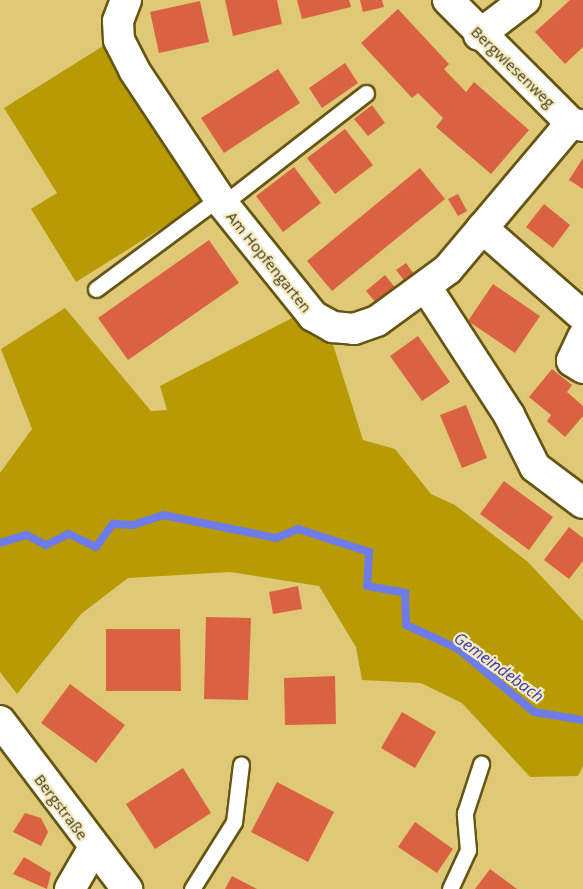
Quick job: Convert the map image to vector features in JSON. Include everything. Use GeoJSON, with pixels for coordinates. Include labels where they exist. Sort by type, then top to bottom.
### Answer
{"type":"FeatureCollection","features":[{"type":"Feature","properties":{"kind":"street","name":"Am Hopfengarten"},"geometry":{"type":"LineString","coordinates":[[126,0],[119,40],[221,201],[313,316],[333,327],[354,329],[377,321],[426,286],[577,124]]}},
{"type":"Feature","properties":{"kind":"street","name":"Bergwiesenweg"},"geometry":{"type":"LineString","coordinates":[[448,0],[479,35],[577,124]]}},
{"type":"Feature","properties":{"kind":"street"},"geometry":{"type":"LineString","coordinates":[[479,35],[525,0]]}},
{"type":"Feature","properties":{"kind":"street"},"geometry":{"type":"LineString","coordinates":[[482,228],[583,316]]}},
{"type":"Feature","properties":{"kind":"street"},"geometry":{"type":"LineString","coordinates":[[426,286],[509,415],[535,467],[583,503]]}},
{"type":"Feature","properties":{"kind":"street"},"geometry":{"type":"LineString","coordinates":[[583,337],[572,361],[583,368]]}},
{"type":"Feature","properties":{"kind":"street","name":"Bergstraße"},"geometry":{"type":"LineString","coordinates":[[0,721],[93,849],[127,889]]}},
{"type":"Feature","properties":{"kind":"street"},"geometry":{"type":"LineString","coordinates":[[70,889],[93,849]]}},
{"type":"Feature","properties":{"kind":"lane"},"geometry":{"type":"LineString","coordinates":[[96,289],[221,201],[366,93]]}},
{"type":"Feature","properties":{"kind":"lane"},"geometry":{"type":"LineString","coordinates":[[192,889],[234,822],[241,764]]}},
{"type":"Feature","properties":{"kind":"lane"},"geometry":{"type":"LineString","coordinates":[[450,889],[468,850],[465,813],[481,764]]}},
{"type":"Feature","properties":{"kind":"shaded area"},"geometry":{"type":"Polygon","coordinates":[[[103,46],[202,203],[76,282],[31,209],[57,193],[4,108],[103,46]]]}},
{"type":"Feature","properties":{"kind":"shaded area"},"geometry":{"type":"Polygon","coordinates":[[[65,308],[151,411],[167,410],[160,386],[294,317],[302,327],[331,338],[363,440],[395,449],[431,494],[455,505],[528,562],[583,621],[583,766],[578,776],[530,777],[462,703],[421,683],[362,680],[356,647],[319,586],[230,572],[128,578],[81,614],[17,694],[0,672],[0,473],[32,429],[1,349],[65,308]]]}},
{"type":"Feature","properties":{"kind":"building"},"geometry":{"type":"Polygon","coordinates":[[[225,0],[277,0],[282,24],[233,36],[225,0]]]}},
{"type":"Feature","properties":{"kind":"building"},"geometry":{"type":"Polygon","coordinates":[[[297,0],[349,0],[351,7],[302,19],[297,0]]]}},
{"type":"Feature","properties":{"kind":"building"},"geometry":{"type":"Polygon","coordinates":[[[360,0],[382,0],[384,7],[363,12],[360,0]]]}},
{"type":"Feature","properties":{"kind":"building"},"geometry":{"type":"Polygon","coordinates":[[[570,0],[583,0],[583,47],[565,64],[535,32],[570,0]]]}},
{"type":"Feature","properties":{"kind":"building"},"geometry":{"type":"Polygon","coordinates":[[[200,1],[209,42],[159,53],[150,12],[200,1]]]}},
{"type":"Feature","properties":{"kind":"building"},"geometry":{"type":"Polygon","coordinates":[[[398,9],[449,64],[444,69],[466,92],[474,82],[529,130],[491,174],[436,127],[443,118],[418,93],[412,98],[361,43],[398,9]]]}},
{"type":"Feature","properties":{"kind":"building"},"geometry":{"type":"Polygon","coordinates":[[[345,63],[358,83],[322,108],[309,88],[345,63]]]}},
{"type":"Feature","properties":{"kind":"building"},"geometry":{"type":"Polygon","coordinates":[[[278,69],[300,103],[224,153],[201,118],[278,69]]]}},
{"type":"Feature","properties":{"kind":"building"},"geometry":{"type":"Polygon","coordinates":[[[372,105],[385,123],[368,136],[354,119],[372,105]]]}},
{"type":"Feature","properties":{"kind":"building"},"geometry":{"type":"Polygon","coordinates":[[[345,129],[373,165],[335,194],[307,158],[345,129]]]}},
{"type":"Feature","properties":{"kind":"building"},"geometry":{"type":"Polygon","coordinates":[[[583,158],[583,189],[569,180],[583,158]]]}},
{"type":"Feature","properties":{"kind":"building"},"geometry":{"type":"Polygon","coordinates":[[[294,167],[321,203],[283,232],[256,196],[294,167]]]}},
{"type":"Feature","properties":{"kind":"building"},"geometry":{"type":"Polygon","coordinates":[[[420,168],[445,199],[332,291],[307,261],[420,168]]]}},
{"type":"Feature","properties":{"kind":"building"},"geometry":{"type":"Polygon","coordinates":[[[458,194],[467,211],[458,216],[448,199],[458,194]]]}},
{"type":"Feature","properties":{"kind":"building"},"geometry":{"type":"Polygon","coordinates":[[[544,204],[570,225],[553,248],[526,227],[544,204]]]}},
{"type":"Feature","properties":{"kind":"building"},"geometry":{"type":"Polygon","coordinates":[[[209,240],[239,283],[128,360],[98,318],[209,240]]]}},
{"type":"Feature","properties":{"kind":"building"},"geometry":{"type":"Polygon","coordinates":[[[406,263],[416,277],[406,283],[396,270],[406,263]]]}},
{"type":"Feature","properties":{"kind":"building"},"geometry":{"type":"Polygon","coordinates":[[[385,275],[397,290],[378,305],[366,291],[385,275]]]}},
{"type":"Feature","properties":{"kind":"building"},"geometry":{"type":"Polygon","coordinates":[[[493,284],[540,316],[515,353],[468,321],[493,284]]]}},
{"type":"Feature","properties":{"kind":"building"},"geometry":{"type":"Polygon","coordinates":[[[418,336],[450,382],[422,401],[390,356],[418,336]]]}},
{"type":"Feature","properties":{"kind":"building"},"geometry":{"type":"Polygon","coordinates":[[[552,369],[572,385],[567,392],[583,406],[583,416],[565,437],[547,421],[551,415],[529,397],[552,369]]]}},
{"type":"Feature","properties":{"kind":"building"},"geometry":{"type":"Polygon","coordinates":[[[466,405],[487,458],[462,468],[440,415],[466,405]]]}},
{"type":"Feature","properties":{"kind":"building"},"geometry":{"type":"Polygon","coordinates":[[[504,481],[553,517],[529,550],[480,514],[504,481]]]}},
{"type":"Feature","properties":{"kind":"building"},"geometry":{"type":"Polygon","coordinates":[[[569,527],[583,538],[583,561],[569,579],[544,560],[569,527]]]}},
{"type":"Feature","properties":{"kind":"building"},"geometry":{"type":"Polygon","coordinates":[[[298,586],[302,609],[273,614],[269,592],[298,586]]]}},
{"type":"Feature","properties":{"kind":"building"},"geometry":{"type":"Polygon","coordinates":[[[206,617],[251,618],[248,700],[204,699],[206,617]]]}},
{"type":"Feature","properties":{"kind":"building"},"geometry":{"type":"Polygon","coordinates":[[[106,629],[180,629],[181,691],[106,691],[106,629]]]}},
{"type":"Feature","properties":{"kind":"building"},"geometry":{"type":"Polygon","coordinates":[[[335,676],[336,724],[285,725],[284,678],[335,676]]]}},
{"type":"Feature","properties":{"kind":"building"},"geometry":{"type":"Polygon","coordinates":[[[70,684],[125,725],[96,763],[41,723],[70,684]]]}},
{"type":"Feature","properties":{"kind":"building"},"geometry":{"type":"Polygon","coordinates":[[[402,712],[436,732],[415,768],[381,748],[402,712]]]}},
{"type":"Feature","properties":{"kind":"building"},"geometry":{"type":"Polygon","coordinates":[[[183,768],[211,813],[155,849],[126,804],[183,768]]]}},
{"type":"Feature","properties":{"kind":"building"},"geometry":{"type":"Polygon","coordinates":[[[277,782],[334,812],[308,862],[251,832],[277,782]]]}},
{"type":"Feature","properties":{"kind":"building"},"geometry":{"type":"Polygon","coordinates":[[[25,813],[41,818],[48,832],[41,846],[13,832],[25,813]]]}},
{"type":"Feature","properties":{"kind":"building"},"geometry":{"type":"Polygon","coordinates":[[[415,822],[453,849],[437,873],[398,847],[415,822]]]}},
{"type":"Feature","properties":{"kind":"building"},"geometry":{"type":"Polygon","coordinates":[[[24,857],[51,873],[47,889],[13,874],[24,857]]]}},
{"type":"Feature","properties":{"kind":"building"},"geometry":{"type":"Polygon","coordinates":[[[490,869],[517,889],[475,889],[490,869]]]}},
{"type":"Feature","properties":{"kind":"building"},"geometry":{"type":"Polygon","coordinates":[[[232,876],[257,889],[225,889],[232,876]]]}},
{"type":"Feature","properties":{"kind":"waterway","name":"Gemeindebach"},"geometry":{"type":"LineString","coordinates":[[0,543],[27,535],[46,545],[69,534],[96,547],[113,524],[133,525],[163,515],[276,538],[298,529],[369,552],[367,586],[405,593],[406,625],[457,648],[534,712],[583,720]]}}]}
